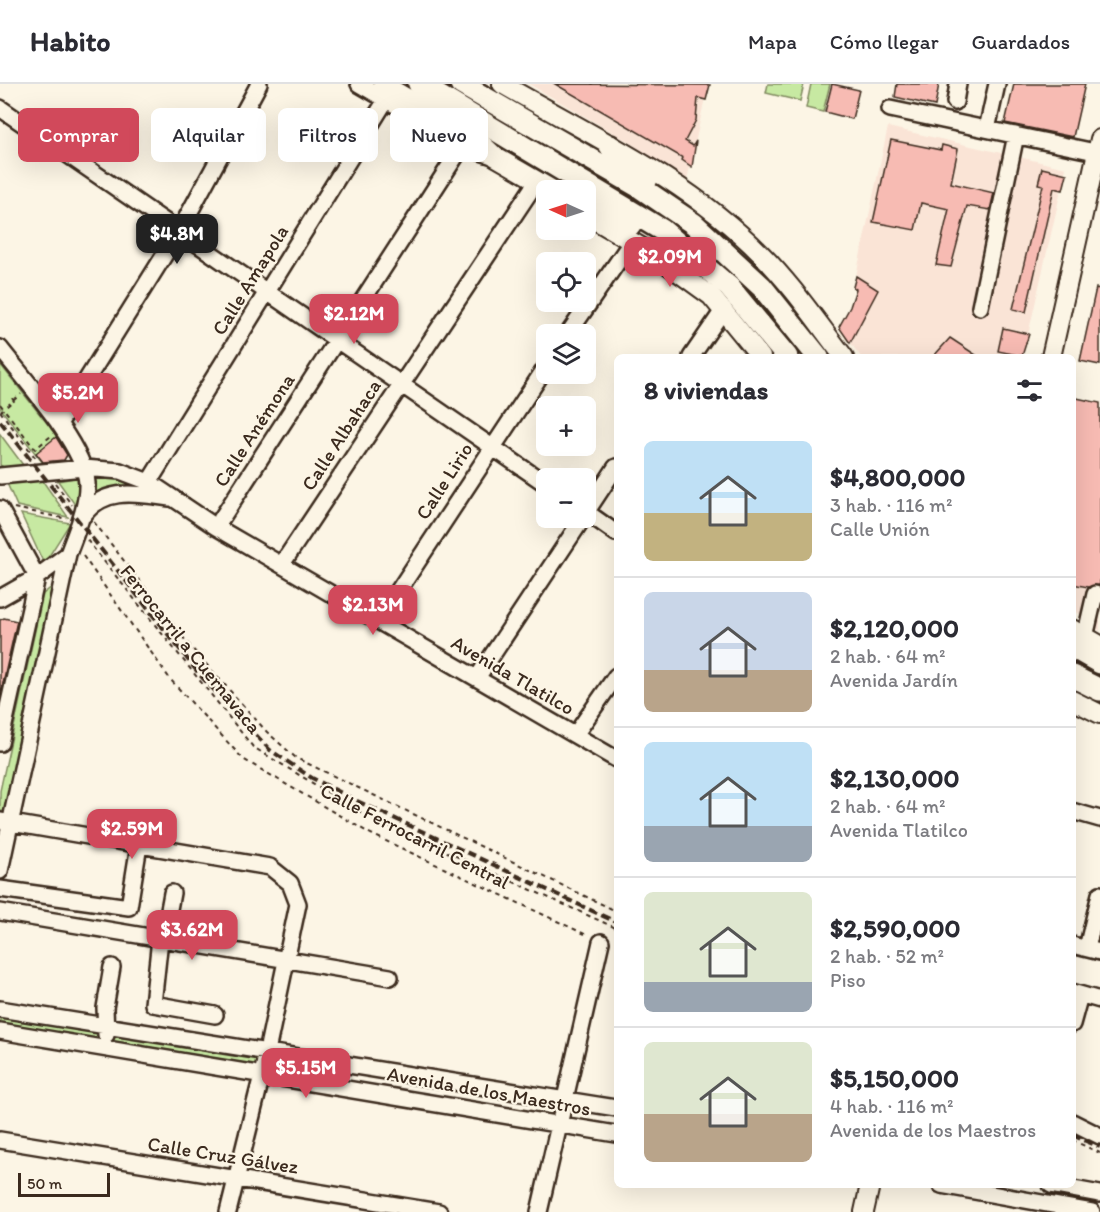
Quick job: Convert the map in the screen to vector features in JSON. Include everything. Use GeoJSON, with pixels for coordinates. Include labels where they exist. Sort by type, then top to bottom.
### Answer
{"type":"FeatureCollection","features":[{"type":"Feature","properties":{"kind":"highway"},"geometry":{"type":"LineString","coordinates":[[419,84],[662,230],[729,287],[785,354]]}},
{"type":"Feature","properties":{"kind":"highway"},"geometry":{"type":"LineString","coordinates":[[461,84],[672,208],[694,224],[762,287],[816,354]]}},
{"type":"Feature","properties":{"kind":"highway"},"geometry":{"type":"LineString","coordinates":[[610,146],[628,166],[658,187],[672,208]]}},
{"type":"Feature","properties":{"kind":"highway"},"geometry":{"type":"LineString","coordinates":[[596,208],[633,226],[662,230]]}},
{"type":"Feature","properties":{"kind":"highway"},"geometry":{"type":"LineString","coordinates":[[1082,640],[1100,663]]}},
{"type":"Feature","properties":{"kind":"highway"},"geometry":{"type":"LineString","coordinates":[[1076,678],[1100,690]]}},
{"type":"Feature","properties":{"kind":"main road"},"geometry":{"type":"LineString","coordinates":[[502,84],[610,146],[638,158],[730,225],[789,285],[842,354]]}},
{"type":"Feature","properties":{"kind":"main road"},"geometry":{"type":"LineString","coordinates":[[385,92],[412,108]]}},
{"type":"Feature","properties":{"kind":"main road"},"geometry":{"type":"LineString","coordinates":[[1052,354],[1099,148]]}},
{"type":"Feature","properties":{"kind":"main road"},"geometry":{"type":"LineString","coordinates":[[488,152],[536,180]]}},
{"type":"Feature","properties":{"kind":"main road"},"geometry":{"type":"LineString","coordinates":[[596,220],[633,241],[699,287],[724,309],[759,354]]}},
{"type":"Feature","properties":{"kind":"main road"},"geometry":{"type":"LineString","coordinates":[[1076,701],[1100,714]]}},
{"type":"Feature","properties":{"kind":"main road"},"geometry":{"type":"LineString","coordinates":[[864,1212],[869,1188]]}},
{"type":"Feature","properties":{"kind":"street"},"geometry":{"type":"LineString","coordinates":[[359,84],[385,92]]}},
{"type":"Feature","properties":{"kind":"street"},"geometry":{"type":"LineString","coordinates":[[955,102],[958,84]]}},
{"type":"Feature","properties":{"kind":"street"},"geometry":{"type":"LineString","coordinates":[[987,129],[997,84]]}},
{"type":"Feature","properties":{"kind":"street"},"geometry":{"type":"LineString","coordinates":[[56,432],[180,230],[253,86]]}},
{"type":"Feature","properties":{"kind":"street","name":"Calle Amapola"},"geometry":{"type":"LineString","coordinates":[[149,482],[268,290],[385,92]]}},
{"type":"Feature","properties":{"kind":"street"},"geometry":{"type":"LineString","coordinates":[[0,108],[268,290],[536,477]]}},
{"type":"Feature","properties":{"kind":"street"},"geometry":{"type":"LineString","coordinates":[[891,109],[1016,135],[1099,148]]}},
{"type":"Feature","properties":{"kind":"street"},"geometry":{"type":"LineString","coordinates":[[980,307],[1016,135]]}},
{"type":"Feature","properties":{"kind":"street","name":"Calle Anémona"},"geometry":{"type":"LineString","coordinates":[[216,527],[457,162]]}},
{"type":"Feature","properties":{"kind":"street","name":"Calle Albahaca"},"geometry":{"type":"LineString","coordinates":[[282,564],[400,382],[536,182]]}},
{"type":"Feature","properties":{"kind":"street"},"geometry":{"type":"LineString","coordinates":[[575,324],[633,241]]}},
{"type":"Feature","properties":{"kind":"street"},"geometry":{"type":"LineString","coordinates":[[693,354],[724,309]]}},
{"type":"Feature","properties":{"kind":"street"},"geometry":{"type":"LineString","coordinates":[[0,348],[30,386],[56,432],[84,468],[86,497],[75,521],[5,822],[0,871]]}},
{"type":"Feature","properties":{"kind":"street","name":"Calle Lirio"},"geometry":{"type":"LineString","coordinates":[[379,620],[536,382]]}},
{"type":"Feature","properties":{"kind":"street","name":"Avenida Tlatilco"},"geometry":{"type":"LineString","coordinates":[[0,476],[84,468],[120,471],[149,482],[216,527],[614,758]]}},
{"type":"Feature","properties":{"kind":"street"},"geometry":{"type":"LineString","coordinates":[[596,497],[614,470]]}},
{"type":"Feature","properties":{"kind":"street","name":"Avenida Tlatilco"},"geometry":{"type":"LineString","coordinates":[[75,521],[91,505],[111,495],[135,494],[173,498]]}},
{"type":"Feature","properties":{"kind":"street"},"geometry":{"type":"LineString","coordinates":[[0,509],[37,577],[1,733]]}},
{"type":"Feature","properties":{"kind":"street"},"geometry":{"type":"LineString","coordinates":[[596,521],[614,532]]}},
{"type":"Feature","properties":{"kind":"street"},"geometry":{"type":"LineString","coordinates":[[477,678],[576,528]]}},
{"type":"Feature","properties":{"kind":"street"},"geometry":{"type":"LineString","coordinates":[[0,598],[37,577],[70,548]]}},
{"type":"Feature","properties":{"kind":"street"},"geometry":{"type":"LineString","coordinates":[[1082,640],[1095,594],[1100,595]]}},
{"type":"Feature","properties":{"kind":"street"},"geometry":{"type":"LineString","coordinates":[[575,735],[614,679]]}},
{"type":"Feature","properties":{"kind":"street"},"geometry":{"type":"LineString","coordinates":[[1076,812],[1100,819]]}},
{"type":"Feature","properties":{"kind":"street"},"geometry":{"type":"LineString","coordinates":[[5,822],[270,867],[290,882],[298,904],[262,1075],[228,1212]]}},
{"type":"Feature","properties":{"kind":"street"},"geometry":{"type":"LineString","coordinates":[[0,889],[129,907],[139,845]]}},
{"type":"Feature","properties":{"kind":"street"},"geometry":{"type":"LineString","coordinates":[[172,893],[165,931],[160,939],[153,1004],[215,1015]]}},
{"type":"Feature","properties":{"kind":"street"},"geometry":{"type":"LineString","coordinates":[[1086,948],[1100,894]]}},
{"type":"Feature","properties":{"kind":"street"},"geometry":{"type":"LineString","coordinates":[[0,912],[390,977]]}},
{"type":"Feature","properties":{"kind":"street"},"geometry":{"type":"LineString","coordinates":[[539,1212],[601,942]]}},
{"type":"Feature","properties":{"kind":"street"},"geometry":{"type":"LineString","coordinates":[[104,1047],[107,1025],[105,1008],[112,967]]}},
{"type":"Feature","properties":{"kind":"street"},"geometry":{"type":"LineString","coordinates":[[1076,994],[1100,1000]]}},
{"type":"Feature","properties":{"kind":"street","name":"Avenida de los Maestros"},"geometry":{"type":"LineString","coordinates":[[0,1009],[614,1108]]}},
{"type":"Feature","properties":{"kind":"street","name":"Avenida de los Maestros"},"geometry":{"type":"LineString","coordinates":[[0,1031],[614,1134]]}},
{"type":"Feature","properties":{"kind":"street"},"geometry":{"type":"LineString","coordinates":[[419,1101],[424,1076]]}},
{"type":"Feature","properties":{"kind":"street"},"geometry":{"type":"LineString","coordinates":[[1076,1124],[1100,1136]]}},
{"type":"Feature","properties":{"kind":"street","name":"Calle Cruz Gálvez"},"geometry":{"type":"LineString","coordinates":[[0,1140],[439,1212]]}},
{"type":"Feature","properties":{"kind":"street"},"geometry":{"type":"LineString","coordinates":[[958,1188],[1092,1212]]}},
{"type":"Feature","properties":{"kind":"street"},"geometry":{"type":"LineString","coordinates":[[1067,1188],[1100,1194]]}},
{"type":"Feature","properties":{"kind":"path"},"geometry":{"type":"LineString","coordinates":[[0,412],[30,386]]}},
{"type":"Feature","properties":{"kind":"path"},"geometry":{"type":"LineString","coordinates":[[0,404],[35,449]]}},
{"type":"Feature","properties":{"kind":"path","name":"Ferrocarril a Cuernavaca"},"geometry":{"type":"LineString","coordinates":[[0,412],[75,509],[75,521],[88,542],[253,747],[367,816],[614,927]]}},
{"type":"Feature","properties":{"kind":"path"},"geometry":{"type":"LineString","coordinates":[[32,453],[56,432]]}},
{"type":"Feature","properties":{"kind":"path"},"geometry":{"type":"LineString","coordinates":[[18,509],[75,521],[88,529],[90,521],[93,521],[189,645],[267,732],[296,758],[614,910]]}},
{"type":"Feature","properties":{"kind":"path","name":"Calle Ferrocarril Central"},"geometry":{"type":"LineString","coordinates":[[70,548],[170,679],[243,759],[371,834],[601,942]]}},
{"type":"Feature","properties":{"kind":"path"},"geometry":{"type":"LineString","coordinates":[[1076,1142],[1100,1153]]}},
{"type":"Feature","properties":{"kind":"shaded area"},"geometry":{"type":"Polygon","coordinates":[[[529,84],[708,84],[687,180],[627,141],[529,84]]]}},
{"type":"Feature","properties":{"kind":"shaded area"},"geometry":{"type":"Polygon","coordinates":[[[888,127],[1066,168],[1024,354],[975,354],[951,338],[936,354],[859,354],[850,342],[878,290],[856,276],[888,127]]]}},
{"type":"Feature","properties":{"kind":"shaded area"},"geometry":{"type":"Polygon","coordinates":[[[1076,585],[1100,590],[1100,631],[1076,611],[1076,585]]]}},
{"type":"Feature","properties":{"kind":"green space"},"geometry":{"type":"Polygon","coordinates":[[[768,84],[804,84],[800,101],[766,93],[768,84]]]}},
{"type":"Feature","properties":{"kind":"green space"},"geometry":{"type":"Polygon","coordinates":[[[811,84],[830,84],[823,112],[806,108],[811,84]]]}},
{"type":"Feature","properties":{"kind":"green space"},"geometry":{"type":"Polygon","coordinates":[[[0,364],[62,442],[67,455],[61,465],[46,467],[0,408],[0,364]]]}},
{"type":"Feature","properties":{"kind":"green space"},"geometry":{"type":"Polygon","coordinates":[[[0,434],[26,469],[10,471],[0,465],[0,434]]]}},
{"type":"Feature","properties":{"kind":"green space"},"geometry":{"type":"Polygon","coordinates":[[[79,477],[80,492],[76,506],[58,481],[79,477]]]}},
{"type":"Feature","properties":{"kind":"green space"},"geometry":{"type":"Polygon","coordinates":[[[91,477],[120,479],[147,489],[116,489],[91,494],[91,477]]]}},
{"type":"Feature","properties":{"kind":"green space"},"geometry":{"type":"Polygon","coordinates":[[[42,480],[68,517],[17,506],[6,481],[42,480]]]}},
{"type":"Feature","properties":{"kind":"green space"},"geometry":{"type":"Polygon","coordinates":[[[21,514],[70,523],[44,564],[21,514]]]}},
{"type":"Feature","properties":{"kind":"green space"},"geometry":{"type":"Polygon","coordinates":[[[57,583],[5,812],[0,811],[0,791],[43,594],[57,583]]]}},
{"type":"Feature","properties":{"kind":"green space"},"geometry":{"type":"Polygon","coordinates":[[[0,1015],[100,1029],[98,1039],[0,1026],[0,1015]]]}},
{"type":"Feature","properties":{"kind":"green space"},"geometry":{"type":"Polygon","coordinates":[[[114,1032],[258,1056],[256,1065],[113,1041],[114,1032]]]}},
{"type":"Feature","properties":{"kind":"building"},"geometry":{"type":"Polygon","coordinates":[[[555,84],[710,85],[706,100],[698,98],[696,120],[685,141],[693,146],[696,141],[692,167],[682,160],[683,158],[555,84]]]}},
{"type":"Feature","properties":{"kind":"building"},"geometry":{"type":"Polygon","coordinates":[[[832,84],[859,90],[852,119],[825,112],[832,84]]]}},
{"type":"Feature","properties":{"kind":"building"},"geometry":{"type":"Polygon","coordinates":[[[897,84],[939,84],[935,106],[895,97],[897,84]]]}},
{"type":"Feature","properties":{"kind":"building"},"geometry":{"type":"Polygon","coordinates":[[[1014,84],[1085,84],[1073,137],[1005,123],[1014,84]]]}},
{"type":"Feature","properties":{"kind":"building"},"geometry":{"type":"Polygon","coordinates":[[[891,140],[941,150],[942,145],[958,149],[951,183],[994,193],[990,210],[967,206],[951,267],[936,265],[949,209],[921,203],[915,230],[873,222],[891,140]]]}},
{"type":"Feature","properties":{"kind":"building"},"geometry":{"type":"Polygon","coordinates":[[[1042,168],[1067,174],[1063,190],[1054,188],[1026,312],[1013,309],[1043,185],[1038,184],[1042,168]]]}},
{"type":"Feature","properties":{"kind":"building"},"geometry":{"type":"Polygon","coordinates":[[[856,276],[878,290],[850,343],[839,327],[850,307],[856,289],[853,287],[856,276]]]}},
{"type":"Feature","properties":{"kind":"building"},"geometry":{"type":"Polygon","coordinates":[[[1096,288],[1100,289],[1100,365],[1080,361],[1096,288]]]}},
{"type":"Feature","properties":{"kind":"building"},"geometry":{"type":"Polygon","coordinates":[[[1003,328],[1029,334],[1023,354],[998,351],[1003,328]]]}},
{"type":"Feature","properties":{"kind":"building"},"geometry":{"type":"Polygon","coordinates":[[[950,338],[974,354],[936,354],[950,338]]]}},
{"type":"Feature","properties":{"kind":"building"},"geometry":{"type":"Polygon","coordinates":[[[1076,398],[1100,403],[1100,585],[1088,587],[1076,585],[1076,398]]]}},
{"type":"Feature","properties":{"kind":"building"},"geometry":{"type":"Polygon","coordinates":[[[56,437],[67,455],[64,460],[43,462],[36,453],[56,437]]]}},
{"type":"Feature","properties":{"kind":"building"},"geometry":{"type":"Polygon","coordinates":[[[4,618],[17,621],[0,696],[0,620],[4,618]]]}},
{"type":"Feature","properties":{"kind":"railway"},"geometry":{"type":"LineString","coordinates":[[0,421],[200,675],[270,750],[312,778],[355,800],[614,921]]}},
{"type":"Feature","properties":{"kind":"railway"},"geometry":{"type":"LineString","coordinates":[[1076,1137],[1100,1147]]}}]}
